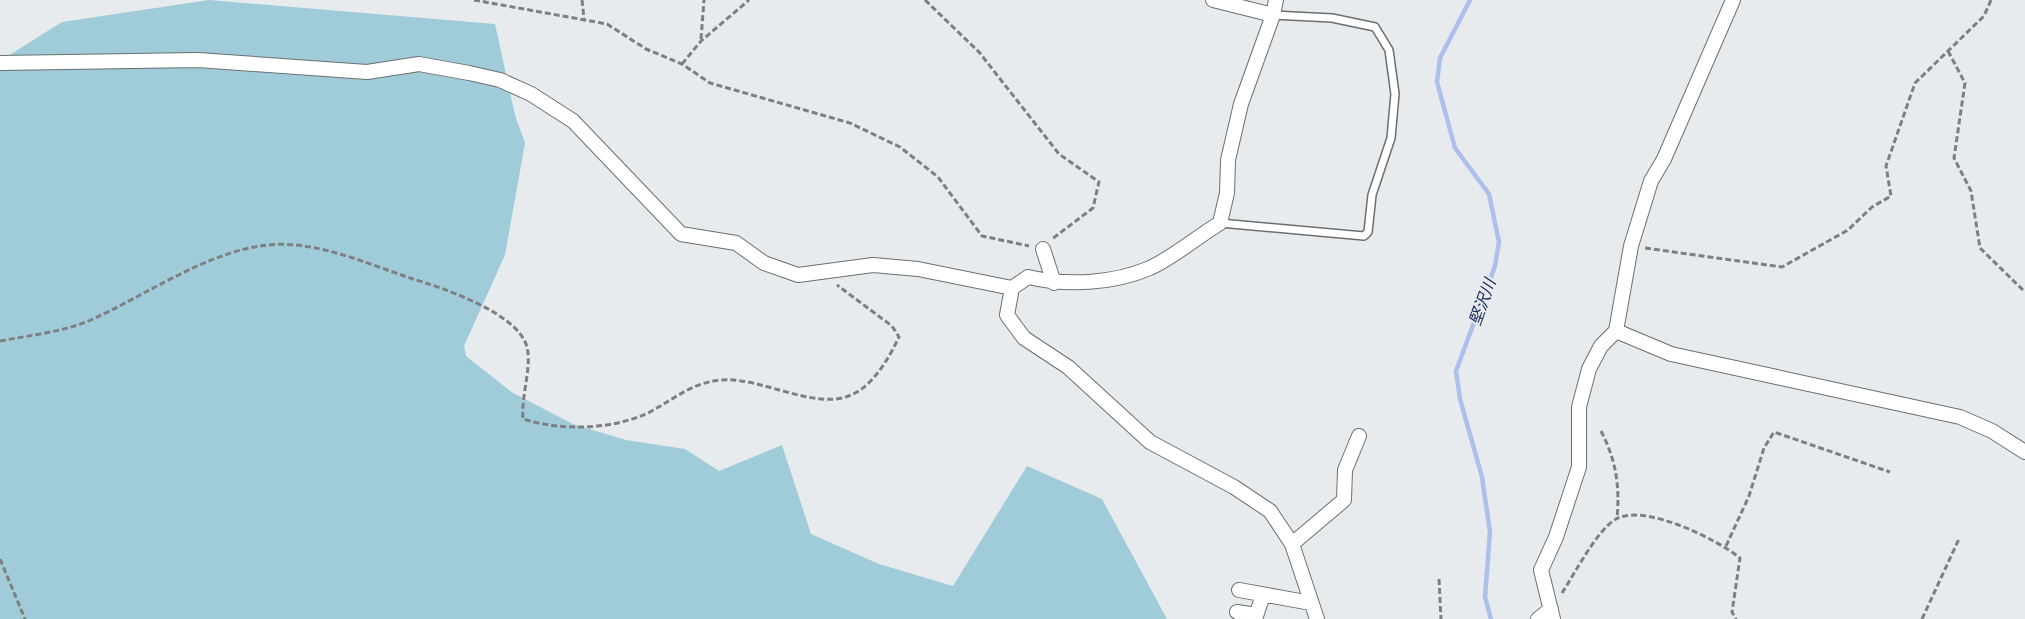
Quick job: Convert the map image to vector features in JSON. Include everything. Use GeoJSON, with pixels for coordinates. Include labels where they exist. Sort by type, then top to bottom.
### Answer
{"type":"FeatureCollection","features":[{"type":"Feature","properties":{"kind":"street"},"geometry":{"type":"LineString","coordinates":[[1213,0],[1273,15]]}},
{"type":"Feature","properties":{"kind":"street"},"geometry":{"type":"LineString","coordinates":[[0,63],[198,60],[367,72],[419,64],[500,80],[531,94],[573,121],[681,234],[736,243],[764,263],[798,275],[873,265],[918,270],[1012,288],[1028,277],[1053,283],[1102,281],[1150,268],[1220,223],[1227,193],[1228,160],[1241,104],[1273,15],[1276,0]]}},
{"type":"Feature","properties":{"kind":"street"},"geometry":{"type":"LineString","coordinates":[[1538,619],[1552,614],[1541,570],[1556,537],[1579,466],[1579,407],[1589,369],[1601,346],[1616,331],[1631,246],[1651,182],[1664,159],[1733,0]]}},
{"type":"Feature","properties":{"kind":"street"},"geometry":{"type":"LineString","coordinates":[[1043,249],[1053,283]]}},
{"type":"Feature","properties":{"kind":"street"},"geometry":{"type":"LineString","coordinates":[[1012,288],[1008,315],[1024,338],[1068,367],[1150,442],[1234,487],[1270,511],[1292,544],[1317,619]]}},
{"type":"Feature","properties":{"kind":"street"},"geometry":{"type":"LineString","coordinates":[[1616,331],[1671,354],[1960,417],[1992,431],[2025,452]]}},
{"type":"Feature","properties":{"kind":"street"},"geometry":{"type":"LineString","coordinates":[[1292,544],[1344,500],[1345,470],[1359,436]]}},
{"type":"Feature","properties":{"kind":"street"},"geometry":{"type":"LineString","coordinates":[[1239,591],[1311,603]]}},
{"type":"Feature","properties":{"kind":"street"},"geometry":{"type":"LineString","coordinates":[[1237,612],[1256,617],[1263,595]]}},
{"type":"Feature","properties":{"kind":"lane"},"geometry":{"type":"LineString","coordinates":[[1220,223],[1364,236],[1368,232],[1372,195],[1391,138],[1395,94],[1389,50],[1375,27],[1332,18],[1273,15]]}},
{"type":"Feature","properties":{"kind":"path"},"geometry":{"type":"LineString","coordinates":[[474,0],[607,24],[646,49],[682,64],[710,83],[850,123],[900,147],[938,177],[982,236],[1043,249],[1055,236],[1093,208],[1099,182],[1059,154],[979,52],[925,0]]}},
{"type":"Feature","properties":{"kind":"path"},"geometry":{"type":"LineString","coordinates":[[582,0],[584,19]]}},
{"type":"Feature","properties":{"kind":"path"},"geometry":{"type":"LineString","coordinates":[[701,41],[704,0]]}},
{"type":"Feature","properties":{"kind":"path"},"geometry":{"type":"LineString","coordinates":[[682,64],[701,41],[749,0]]}},
{"type":"Feature","properties":{"kind":"path"},"geometry":{"type":"LineString","coordinates":[[1631,246],[1782,267],[1848,230],[1872,207],[1891,196],[1886,166],[1915,82],[1984,16],[1991,0]]}},
{"type":"Feature","properties":{"kind":"path"},"geometry":{"type":"LineString","coordinates":[[1948,51],[1965,83],[1954,158],[1971,191],[1980,248],[2025,292]]}},
{"type":"Feature","properties":{"kind":"path"},"geometry":{"type":"LineString","coordinates":[[0,341],[60,330],[91,320],[186,271],[243,250],[268,245],[300,246],[335,254],[439,287],[481,305],[515,326],[527,345],[528,365],[521,400],[523,419],[544,426],[590,426],[619,422],[647,413],[697,384],[722,380],[746,380],[823,400],[848,397],[860,390],[890,358],[899,337],[892,326],[821,273]]}},
{"type":"Feature","properties":{"kind":"path"},"geometry":{"type":"LineString","coordinates":[[1601,431],[1609,445],[1620,486],[1617,518]]}},
{"type":"Feature","properties":{"kind":"path"},"geometry":{"type":"LineString","coordinates":[[1726,546],[1749,496],[1764,448],[1774,432],[1890,472]]}},
{"type":"Feature","properties":{"kind":"path"},"geometry":{"type":"LineString","coordinates":[[1552,614],[1603,531],[1617,518],[1642,515],[1669,522],[1726,546],[1740,558],[1732,612],[1736,619]]}},
{"type":"Feature","properties":{"kind":"path"},"geometry":{"type":"LineString","coordinates":[[1922,619],[1959,539]]}},
{"type":"Feature","properties":{"kind":"path"},"geometry":{"type":"LineString","coordinates":[[0,559],[25,619]]}},
{"type":"Feature","properties":{"kind":"path"},"geometry":{"type":"LineString","coordinates":[[1439,579],[1441,619]]}},
{"type":"Feature","properties":{"kind":"shaded area"},"geometry":{"type":"Polygon","coordinates":[[[209,0],[495,24],[515,115],[525,143],[505,255],[464,346],[466,356],[513,393],[573,424],[626,440],[685,449],[719,471],[782,445],[811,534],[879,564],[953,586],[1027,466],[1102,499],[1167,619],[0,619],[0,61],[62,22],[209,0]]]}},
{"type":"Feature","properties":{"kind":"waterway","name":"堅沢川"},"geometry":{"type":"LineString","coordinates":[[1470,0],[1440,58],[1437,82],[1455,148],[1489,194],[1499,242],[1495,266],[1456,371],[1460,399],[1482,477],[1490,532],[1485,597],[1491,619]]}}]}
